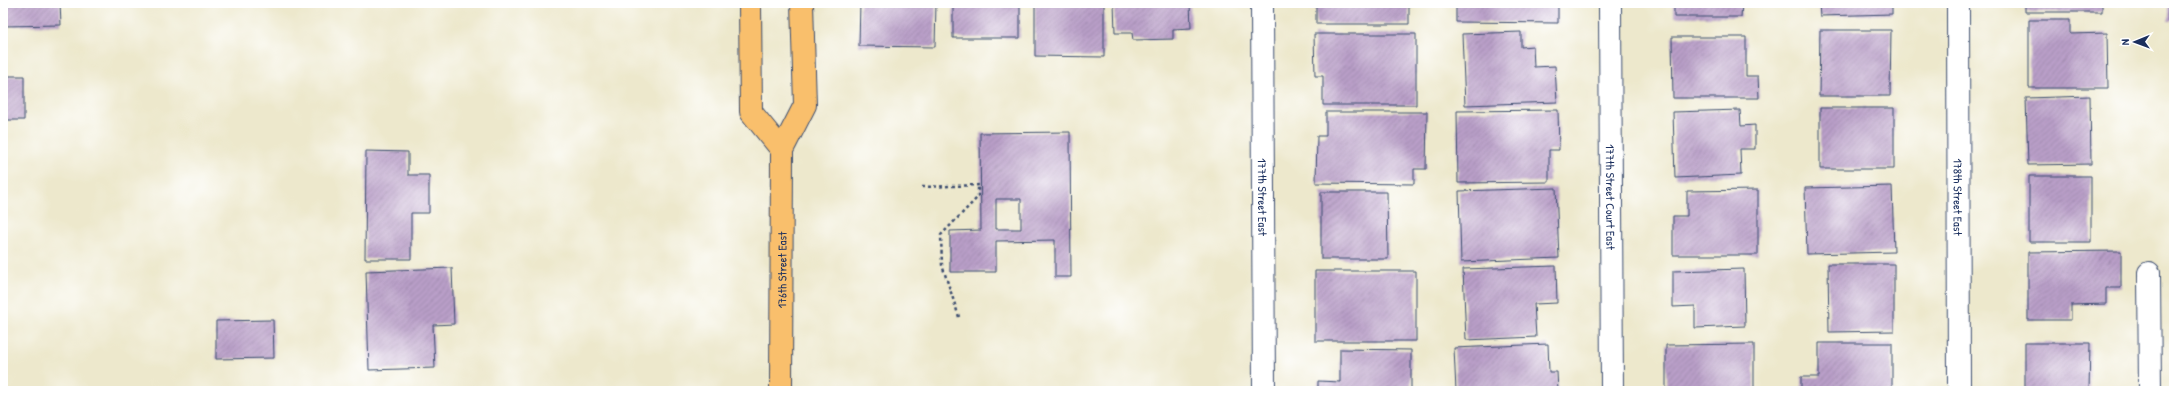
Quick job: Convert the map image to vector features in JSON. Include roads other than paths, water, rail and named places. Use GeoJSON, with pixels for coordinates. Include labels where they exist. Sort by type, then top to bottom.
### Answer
{"type":"FeatureCollection","features":[{"type":"Feature","properties":{"kind":"main road"},"geometry":{"type":"LineString","coordinates":[[750,3],[751,112],[782,150]]}},
{"type":"Feature","properties":{"kind":"main road","name":"176th Street East"},"geometry":{"type":"LineString","coordinates":[[781,391],[782,150],[805,105],[802,3]]}},
{"type":"Feature","properties":{"kind":"street","name":"177th Street East"},"geometry":{"type":"LineString","coordinates":[[1262,3],[1264,391]]}},
{"type":"Feature","properties":{"kind":"street","name":"177th Street Court East"},"geometry":{"type":"LineString","coordinates":[[1610,3],[1612,391]]}},
{"type":"Feature","properties":{"kind":"street","name":"178th Street East"},"geometry":{"type":"LineString","coordinates":[[1958,3],[1959,391]]}},
{"type":"Feature","properties":{"kind":"street"},"geometry":{"type":"LineString","coordinates":[[2149,272],[2150,391]]}}]}
